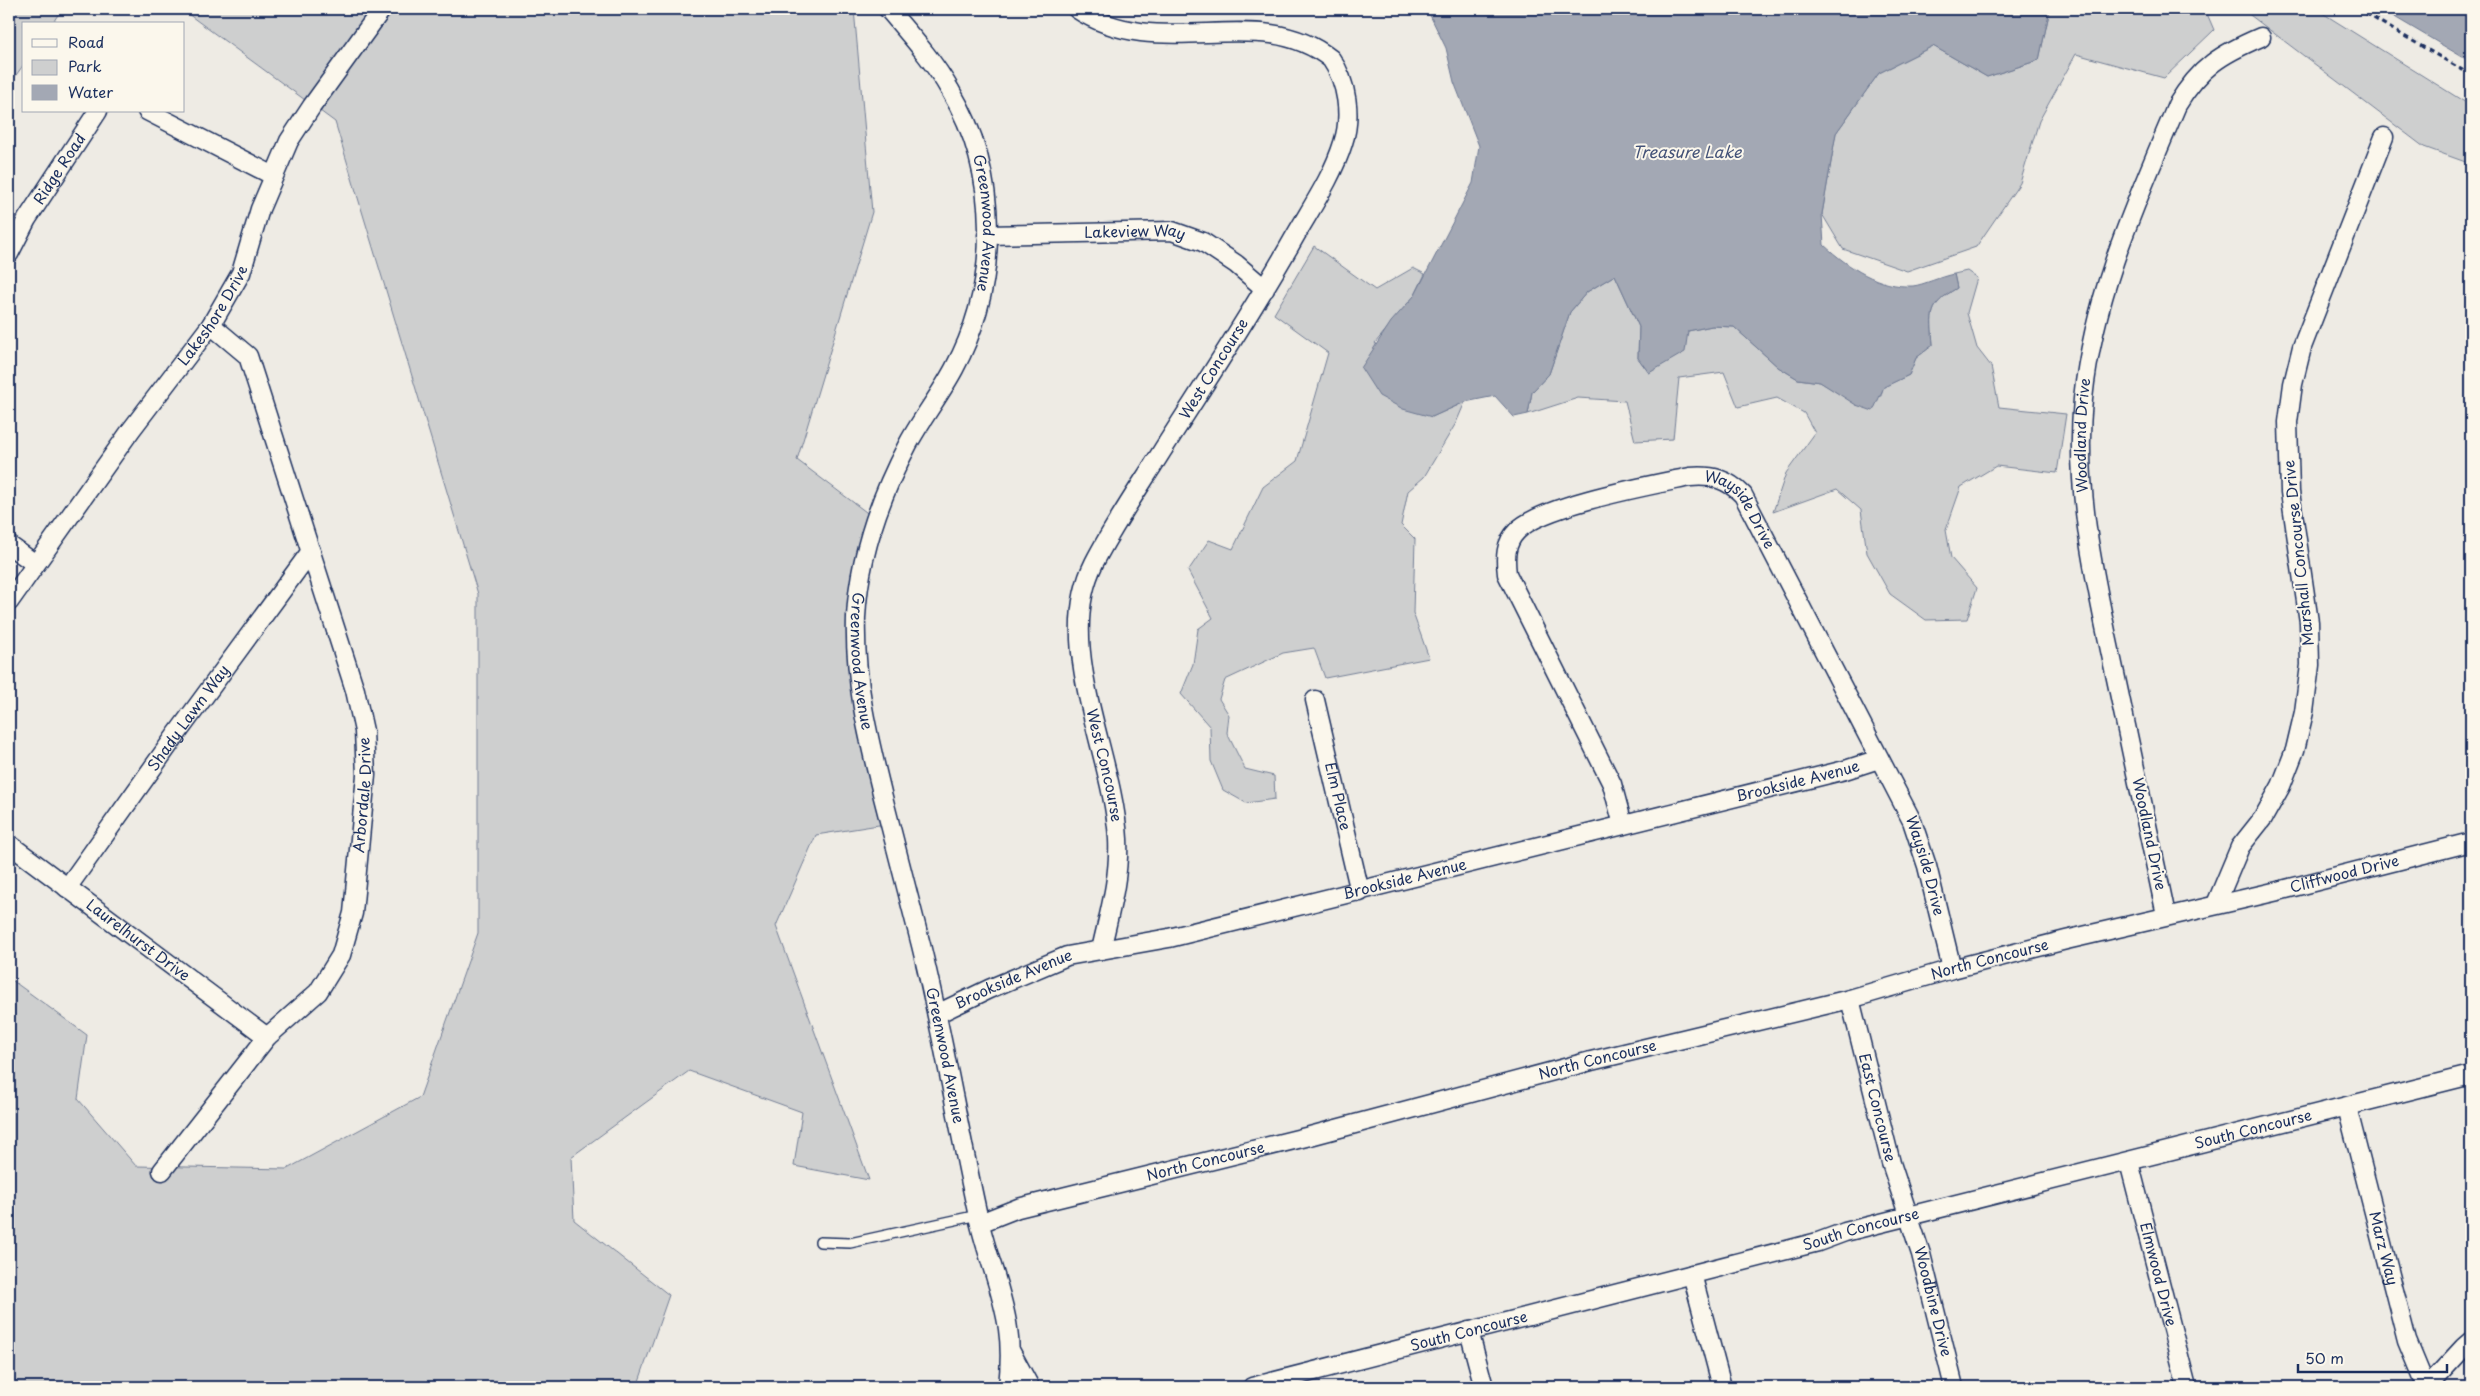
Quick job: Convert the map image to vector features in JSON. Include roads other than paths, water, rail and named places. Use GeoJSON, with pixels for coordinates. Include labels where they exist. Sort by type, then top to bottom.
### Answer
{"type":"FeatureCollection","features":[{"type":"Feature","properties":{"kind":"street","name":"Lakeshore Drive"},"geometry":{"type":"LineString","coordinates":[[9,602],[34,563],[211,325],[241,273],[272,175],[289,141],[382,9]]}},
{"type":"Feature","properties":{"kind":"street","name":"Greenwood Avenue"},"geometry":{"type":"LineString","coordinates":[[888,9],[935,65],[962,111],[975,144],[982,171],[986,196],[987,235],[984,282],[973,326],[954,368],[909,442],[887,488],[866,552],[856,615],[856,665],[862,711],[937,1014],[979,1219],[1008,1326],[1011,1352],[1008,1387]]}},
{"type":"Feature","properties":{"kind":"street"},"geometry":{"type":"LineString","coordinates":[[1077,9],[1096,19],[1122,26],[1155,26],[1212,16]]}},
{"type":"Feature","properties":{"kind":"street","name":"West Concourse"},"geometry":{"type":"LineString","coordinates":[[1101,950],[1116,882],[1118,838],[1111,791],[1081,656],[1078,624],[1082,596],[1094,563],[1130,502],[1265,289],[1333,168],[1344,143],[1348,118],[1343,83],[1334,63],[1319,43],[1300,27],[1287,21]]}},
{"type":"Feature","properties":{"kind":"street","name":"Woodland Drive"},"geometry":{"type":"LineString","coordinates":[[2166,916],[2089,553],[2082,472],[2083,399],[2091,346],[2108,274],[2177,104],[2190,84],[2206,66],[2226,52],[2261,37]]}},
{"type":"Feature","properties":{"kind":"street","name":"Ridge Road"},"geometry":{"type":"LineString","coordinates":[[9,254],[27,219],[97,112]]}},
{"type":"Feature","properties":{"kind":"street"},"geometry":{"type":"LineString","coordinates":[[149,112],[272,175]]}},
{"type":"Feature","properties":{"kind":"street","name":"Marshall Concourse Drive"},"geometry":{"type":"LineString","coordinates":[[2216,904],[2240,847],[2263,818],[2281,786],[2295,750],[2304,712],[2310,666],[2309,622],[2290,492],[2288,422],[2293,384],[2302,347],[2384,137]]}},
{"type":"Feature","properties":{"kind":"street","name":"Lakeview Way"},"geometry":{"type":"LineString","coordinates":[[987,235],[1172,231],[1203,242],[1236,264],[1265,289]]}},
{"type":"Feature","properties":{"kind":"street","name":"Arbordale Drive"},"geometry":{"type":"LineString","coordinates":[[162,1171],[267,1037],[310,1001],[333,971],[349,934],[357,889],[366,775],[364,731],[355,690],[248,356],[211,325]]}},
{"type":"Feature","properties":{"kind":"street","name":"Wayside Drive"},"geometry":{"type":"LineString","coordinates":[[1622,825],[1612,784],[1591,738],[1512,586],[1507,574],[1505,557],[1509,544],[1516,532],[1528,522],[1551,511],[1644,487],[1705,476],[1726,482],[1743,495],[1880,759],[1920,839],[1952,969]]}},
{"type":"Feature","properties":{"kind":"street"},"geometry":{"type":"LineString","coordinates":[[9,544],[34,563]]}},
{"type":"Feature","properties":{"kind":"street","name":"Shady Lawn Way"},"geometry":{"type":"LineString","coordinates":[[67,888],[311,551]]}},
{"type":"Feature","properties":{"kind":"street","name":"Elm Place"},"geometry":{"type":"LineString","coordinates":[[1315,700],[1360,892]]}},
{"type":"Feature","properties":{"kind":"street","name":"Brookside Avenue"},"geometry":{"type":"LineString","coordinates":[[937,1014],[989,989],[1067,956],[1169,938],[1360,892],[1845,770],[1880,759]]}},
{"type":"Feature","properties":{"kind":"street","name":"Cliffwood Drive"},"geometry":{"type":"LineString","coordinates":[[2216,904],[2278,891],[2471,842]]}},
{"type":"Feature","properties":{"kind":"street","name":"Laurelhurst Drive"},"geometry":{"type":"LineString","coordinates":[[9,844],[267,1037]]}},
{"type":"Feature","properties":{"kind":"street","name":"North Concourse"},"geometry":{"type":"LineString","coordinates":[[979,1219],[1310,1136],[1591,1061],[1850,999],[1952,969],[2216,904]]}},
{"type":"Feature","properties":{"kind":"street","name":"East Concourse"},"geometry":{"type":"LineString","coordinates":[[1850,999],[1890,1163],[1908,1217]]}},
{"type":"Feature","properties":{"kind":"street","name":"South Concourse"},"geometry":{"type":"LineString","coordinates":[[1253,1387],[1908,1217],[2471,1075]]}},
{"type":"Feature","properties":{"kind":"street","name":"Marz Way"},"geometry":{"type":"LineString","coordinates":[[2347,1107],[2407,1341],[2426,1387]]}},
{"type":"Feature","properties":{"kind":"street","name":"Elmwood Drive"},"geometry":{"type":"LineString","coordinates":[[2129,1162],[2187,1387]]}},
{"type":"Feature","properties":{"kind":"street","name":"Woodbine Drive"},"geometry":{"type":"LineString","coordinates":[[1908,1217],[1921,1254],[1954,1387]]}},
{"type":"Feature","properties":{"kind":"street"},"geometry":{"type":"LineString","coordinates":[[1692,1274],[1722,1387]]}},
{"type":"Feature","properties":{"kind":"street"},"geometry":{"type":"LineString","coordinates":[[1469,1330],[1484,1387]]}},
{"type":"Feature","properties":{"kind":"street"},"geometry":{"type":"LineString","coordinates":[[2426,1387],[2471,1341]]}},
{"type":"Feature","properties":{"kind":"street","name":"Greenwood Avenue"},"geometry":{"type":"LineString","coordinates":[[1011,1352],[1030,1387]]}},
{"type":"Feature","properties":{"kind":"lane"},"geometry":{"type":"LineString","coordinates":[[820,1242],[850,1243],[979,1219]]}},
{"type":"Feature","properties":{"kind":"water","name":"Treasure Lake"},"geometry":{"type":"Polygon","coordinates":[[[1427,9],[2050,9],[2039,60],[1987,77],[1933,46],[1879,73],[1836,133],[1822,214],[1824,245],[1854,268],[1888,284],[1913,286],[1954,274],[1957,288],[1940,300],[1933,312],[1933,345],[1916,358],[1909,375],[1884,387],[1873,411],[1856,405],[1820,382],[1798,379],[1778,367],[1734,327],[1712,326],[1688,331],[1685,352],[1649,373],[1638,358],[1639,327],[1615,275],[1587,292],[1570,312],[1549,374],[1532,392],[1528,414],[1514,417],[1495,396],[1465,402],[1432,417],[1403,409],[1379,396],[1361,368],[1391,322],[1415,295],[1473,183],[1479,146],[1454,82],[1446,48],[1427,9]]]}},
{"type":"Feature","properties":{"kind":"water"},"geometry":{"type":"Polygon","coordinates":[[[2381,9],[2471,9],[2471,62],[2381,9]]]}}]}
